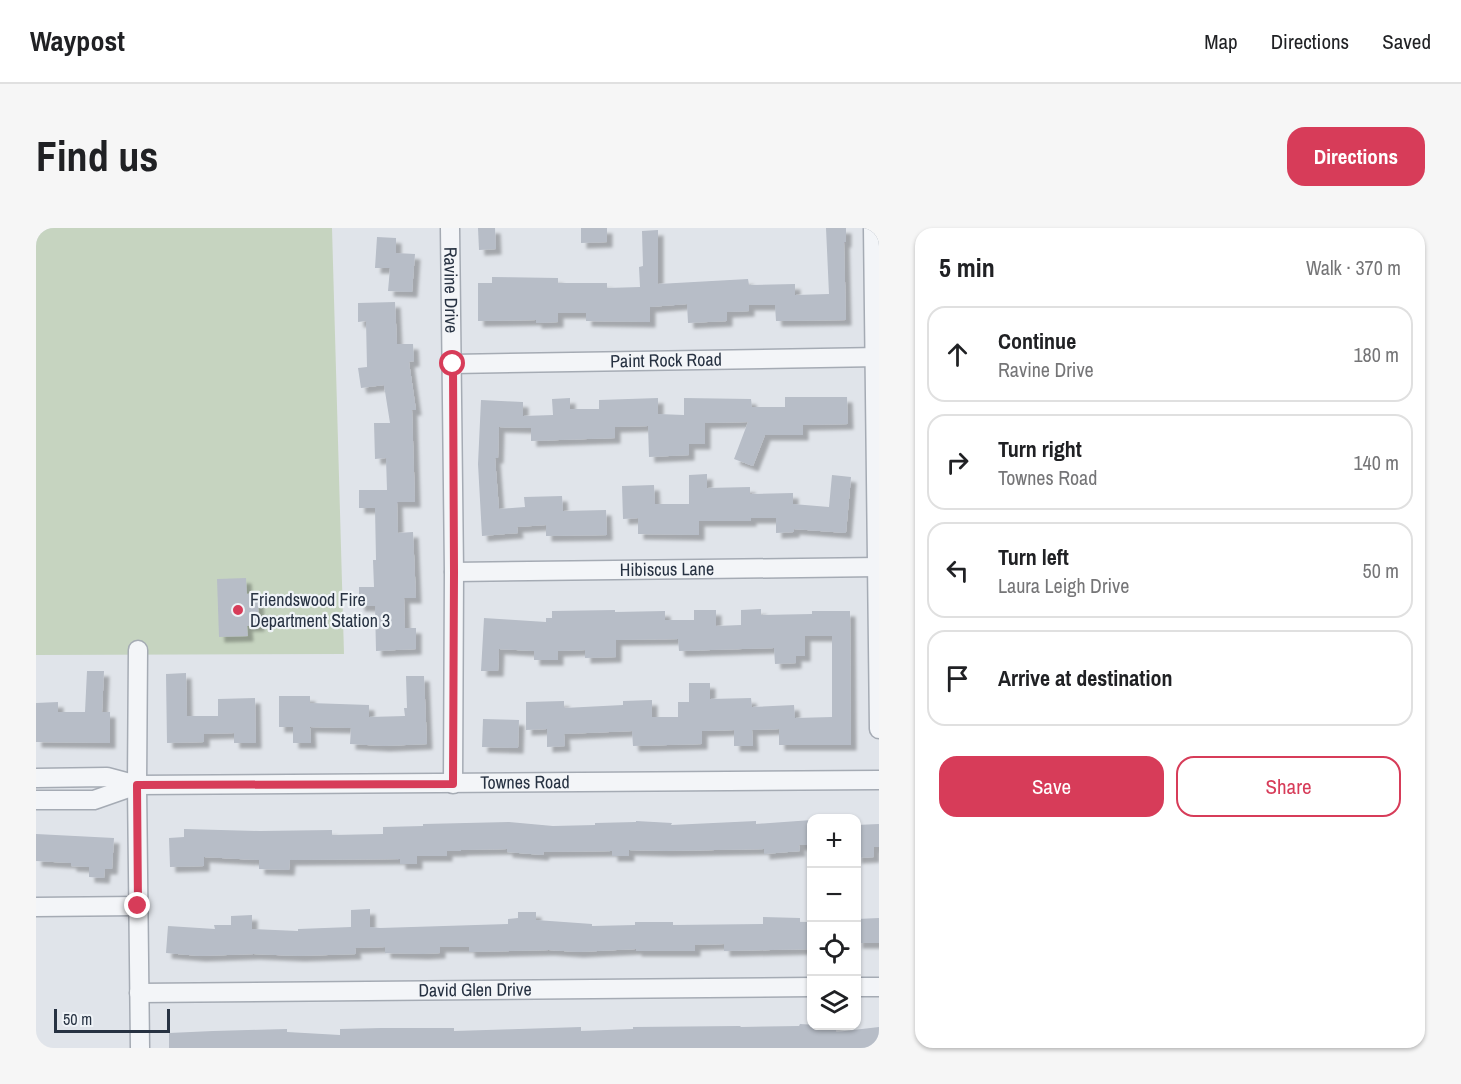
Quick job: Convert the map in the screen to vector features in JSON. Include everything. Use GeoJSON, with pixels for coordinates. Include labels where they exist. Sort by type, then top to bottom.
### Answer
{"type":"FeatureCollection","features":[{"type":"Feature","properties":{"kind":"street","name":"Ravine Drive"},"geometry":{"type":"LineString","coordinates":[[450,228],[453,364],[453,784]]}},
{"type":"Feature","properties":{"kind":"street"},"geometry":{"type":"LineString","coordinates":[[873,228],[877,357],[879,729]]}},
{"type":"Feature","properties":{"kind":"street","name":"Paint Rock Road"},"geometry":{"type":"LineString","coordinates":[[453,364],[877,357]]}},
{"type":"Feature","properties":{"kind":"street","name":"Hibiscus Lane"},"geometry":{"type":"LineString","coordinates":[[454,572],[878,567]]}},
{"type":"Feature","properties":{"kind":"street"},"geometry":{"type":"LineString","coordinates":[[138,651],[140,1048]]}},
{"type":"Feature","properties":{"kind":"street","name":"Townes Road"},"geometry":{"type":"LineString","coordinates":[[36,778],[107,777],[137,785],[879,780]]}},
{"type":"Feature","properties":{"kind":"street","name":"Townes Road"},"geometry":{"type":"LineString","coordinates":[[36,801],[94,800],[137,785]]}},
{"type":"Feature","properties":{"kind":"street"},"geometry":{"type":"LineString","coordinates":[[36,907],[138,906]]}},
{"type":"Feature","properties":{"kind":"street","name":"David Glen Drive"},"geometry":{"type":"LineString","coordinates":[[140,993],[807,987]]}},
{"type":"Feature","properties":{"kind":"street"},"geometry":{"type":"LineString","coordinates":[[861,987],[879,987]]}},
{"type":"Feature","properties":{"kind":"green space"},"geometry":{"type":"Polygon","coordinates":[[[36,228],[332,228],[344,654],[36,655],[36,228]]]}},
{"type":"Feature","properties":{"kind":"building"},"geometry":{"type":"Polygon","coordinates":[[[478,228],[495,228],[496,249],[479,250],[478,228]]]}},
{"type":"Feature","properties":{"kind":"building"},"geometry":{"type":"Polygon","coordinates":[[[581,228],[607,228],[607,242],[581,243],[581,228]]]}},
{"type":"Feature","properties":{"kind":"building"},"geometry":{"type":"Polygon","coordinates":[[[826,228],[846,228],[846,242],[844,242],[846,320],[776,321],[775,305],[749,305],[749,311],[727,312],[727,321],[688,323],[687,304],[650,307],[650,322],[586,321],[586,313],[558,313],[558,322],[478,321],[478,283],[492,283],[492,277],[558,278],[558,283],[607,283],[607,288],[640,287],[639,267],[643,266],[642,231],[658,230],[658,284],[748,279],[749,285],[795,284],[795,295],[829,294],[826,228]]]}},
{"type":"Feature","properties":{"kind":"building"},"geometry":{"type":"Polygon","coordinates":[[[377,237],[396,238],[396,253],[415,254],[412,292],[388,291],[390,268],[375,268],[377,237]]]}},
{"type":"Feature","properties":{"kind":"building"},"geometry":{"type":"Polygon","coordinates":[[[395,302],[397,344],[413,344],[414,361],[409,362],[416,410],[412,410],[415,502],[397,502],[398,533],[413,532],[416,598],[404,598],[405,628],[416,628],[416,649],[376,651],[375,606],[359,606],[359,587],[374,587],[375,508],[359,508],[359,490],[387,490],[386,458],[375,459],[374,423],[390,423],[384,385],[361,388],[358,368],[367,367],[366,321],[358,322],[358,303],[395,302]]]}},
{"type":"Feature","properties":{"kind":"building"},"geometry":{"type":"Polygon","coordinates":[[[785,397],[847,397],[848,424],[803,425],[803,435],[765,435],[753,466],[734,459],[748,422],[705,423],[705,444],[689,444],[689,455],[649,457],[648,426],[615,427],[615,438],[531,441],[531,428],[499,427],[498,458],[495,458],[499,509],[525,507],[524,497],[562,496],[563,511],[606,510],[607,535],[546,536],[546,525],[517,527],[518,533],[482,536],[478,464],[481,400],[523,402],[523,416],[553,415],[552,399],[570,398],[570,409],[599,409],[599,400],[658,398],[658,414],[684,415],[684,398],[751,399],[752,407],[785,407],[785,397]]]}},
{"type":"Feature","properties":{"kind":"building"},"geometry":{"type":"Polygon","coordinates":[[[707,474],[707,488],[750,487],[750,494],[793,493],[793,504],[829,507],[832,475],[851,477],[846,533],[794,529],[794,532],[776,533],[776,518],[751,518],[751,521],[699,521],[699,535],[638,534],[638,518],[623,519],[622,486],[654,485],[655,504],[689,504],[689,475],[707,474]]]}},
{"type":"Feature","properties":{"kind":"building","name":"Friendswood Fire Department Station 3"},"geometry":{"type":"Polygon","coordinates":[[[246,578],[247,594],[258,593],[259,626],[247,626],[248,636],[219,637],[217,579],[246,578]]]}},
{"type":"Feature","properties":{"kind":"building"},"geometry":{"type":"Polygon","coordinates":[[[761,609],[761,615],[850,611],[851,745],[779,745],[779,729],[752,730],[753,746],[734,746],[734,730],[702,731],[702,744],[633,746],[632,731],[564,734],[565,746],[547,747],[547,729],[526,730],[526,702],[564,701],[564,708],[623,705],[623,701],[652,700],[652,717],[678,717],[678,702],[689,702],[689,683],[710,683],[710,699],[751,698],[752,707],[794,705],[795,718],[832,717],[832,636],[805,636],[805,656],[796,656],[796,663],[775,664],[774,648],[679,651],[678,639],[616,640],[616,657],[585,658],[585,650],[558,651],[558,660],[534,660],[534,651],[499,649],[498,671],[481,671],[484,618],[546,622],[546,618],[552,618],[552,611],[615,610],[615,612],[665,611],[665,620],[694,620],[694,610],[716,610],[716,626],[741,625],[741,610],[761,609]]]}},
{"type":"Feature","properties":{"kind":"building"},"geometry":{"type":"Polygon","coordinates":[[[87,671],[104,671],[102,712],[110,712],[110,743],[36,742],[36,703],[58,702],[58,712],[85,712],[87,671]]]}},
{"type":"Feature","properties":{"kind":"building"},"geometry":{"type":"Polygon","coordinates":[[[186,673],[187,716],[218,716],[218,699],[255,698],[256,743],[234,743],[234,733],[204,734],[204,742],[167,743],[166,674],[186,673]]]}},
{"type":"Feature","properties":{"kind":"building"},"geometry":{"type":"Polygon","coordinates":[[[406,676],[424,676],[427,744],[384,746],[350,744],[351,728],[310,727],[311,743],[293,743],[293,727],[279,727],[279,696],[310,696],[310,703],[369,705],[369,717],[405,716],[406,676]]]}},
{"type":"Feature","properties":{"kind":"building"},"geometry":{"type":"Polygon","coordinates":[[[483,719],[519,720],[518,748],[482,747],[483,719]]]}},
{"type":"Feature","properties":{"kind":"building"},"geometry":{"type":"Polygon","coordinates":[[[807,820],[807,845],[799,845],[800,851],[764,854],[764,849],[629,850],[629,856],[612,856],[612,851],[544,852],[543,855],[507,852],[507,849],[461,850],[447,851],[447,856],[417,856],[417,864],[400,864],[400,859],[290,860],[289,870],[259,869],[259,860],[204,857],[204,866],[170,867],[169,838],[184,837],[184,829],[332,830],[332,835],[383,834],[383,827],[423,826],[423,824],[509,822],[553,826],[636,821],[672,823],[671,825],[756,821],[756,824],[807,820]]]}},
{"type":"Feature","properties":{"kind":"building"},"geometry":{"type":"Polygon","coordinates":[[[879,824],[879,847],[874,847],[874,857],[861,858],[861,825],[879,824]]]}},
{"type":"Feature","properties":{"kind":"building"},"geometry":{"type":"Polygon","coordinates":[[[36,834],[114,838],[112,869],[105,869],[104,878],[89,877],[89,867],[71,866],[71,863],[36,861],[36,834]]]}},
{"type":"Feature","properties":{"kind":"building"},"geometry":{"type":"Polygon","coordinates":[[[370,909],[370,927],[380,928],[508,924],[508,919],[518,918],[518,912],[536,912],[536,920],[592,924],[592,926],[635,925],[635,922],[673,922],[673,925],[763,924],[763,917],[800,918],[800,922],[807,922],[807,949],[724,951],[724,944],[695,945],[695,951],[636,951],[636,949],[578,952],[549,950],[469,952],[469,947],[440,947],[440,953],[423,954],[385,953],[385,947],[355,948],[356,954],[299,956],[254,954],[200,956],[166,953],[168,926],[215,929],[214,925],[231,925],[231,916],[252,915],[252,929],[298,931],[298,929],[351,927],[351,910],[370,909]]]}},
{"type":"Feature","properties":{"kind":"building"},"geometry":{"type":"Polygon","coordinates":[[[879,918],[879,943],[861,943],[861,919],[879,918]]]}},
{"type":"Feature","properties":{"kind":"building"},"geometry":{"type":"Polygon","coordinates":[[[807,1024],[807,1030],[836,1030],[836,1032],[879,1027],[879,1048],[169,1048],[169,1033],[213,1031],[287,1029],[287,1032],[340,1035],[340,1029],[381,1028],[454,1028],[454,1031],[581,1027],[581,1031],[633,1029],[633,1027],[807,1024]]]}},
{"type":"Feature","properties":{"kind":"place","name":"Friendswood Fire Department Station 3"},"geometry":{"type":"Point","coordinates":[238,610]}},
{"type":"Feature","properties":{"kind":"route"},"geometry":{"type":"LineString","coordinates":[[138,906],[137,785],[453,784],[453,364]]}}]}
